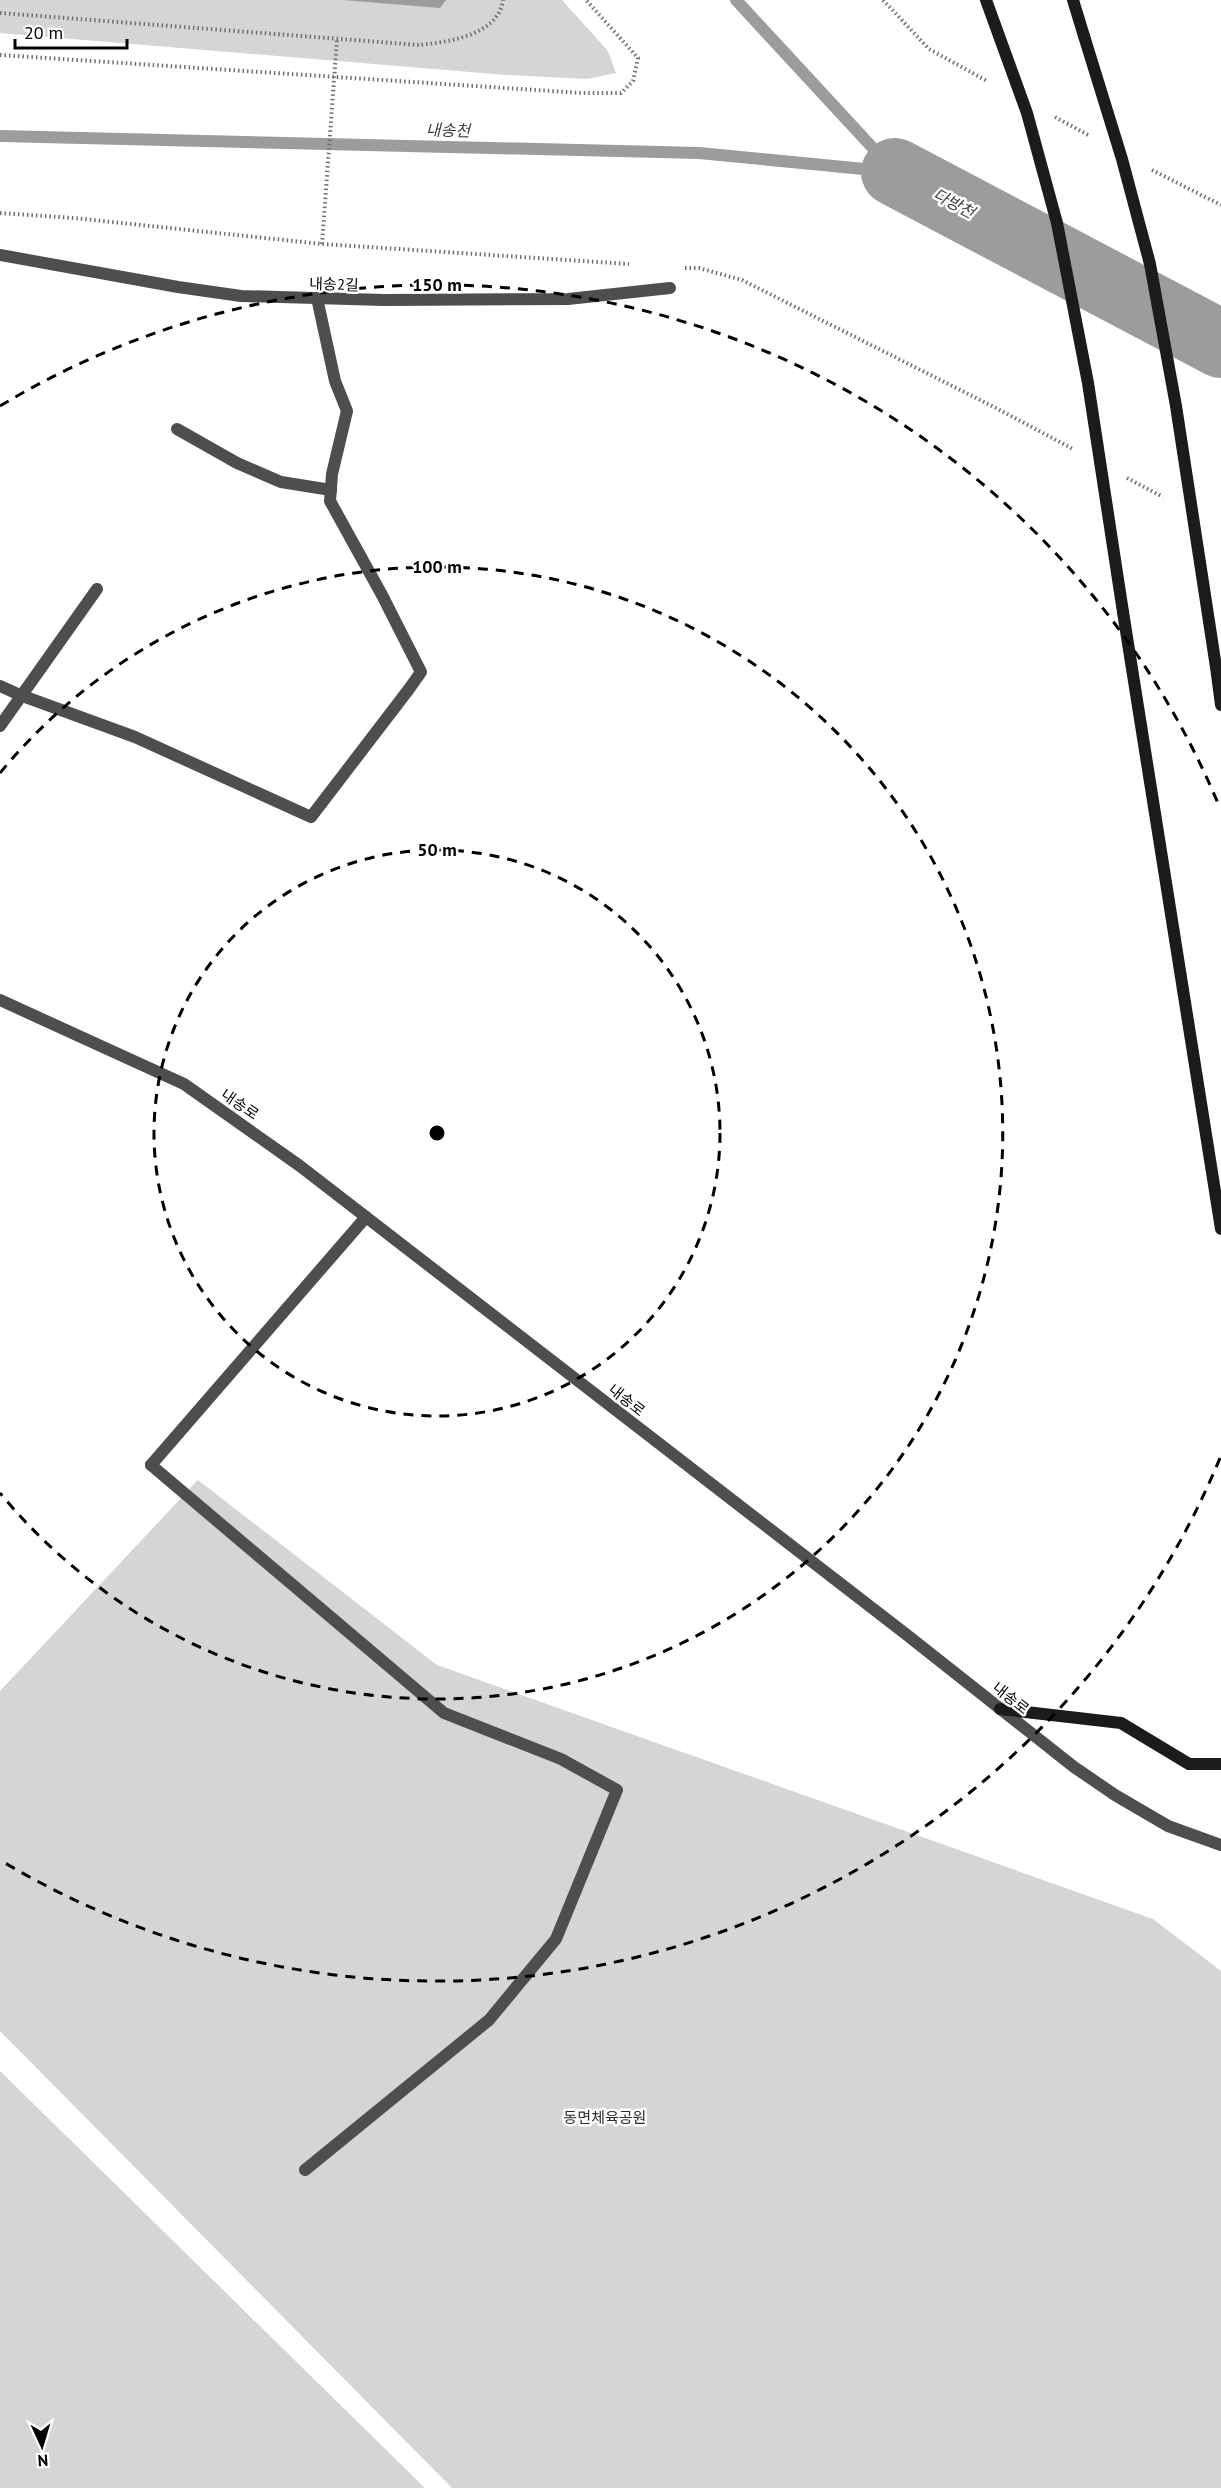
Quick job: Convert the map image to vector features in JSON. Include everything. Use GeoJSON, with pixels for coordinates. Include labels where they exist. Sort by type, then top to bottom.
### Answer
{"type":"FeatureCollection","features":[{"type":"Feature","properties":{"kind":"main road"},"geometry":{"type":"LineString","coordinates":[[986,0],[1028,113],[1057,223],[1088,383],[1221,1229]]}},
{"type":"Feature","properties":{"kind":"main road"},"geometry":{"type":"LineString","coordinates":[[1073,0],[1122,159],[1150,264],[1176,406],[1221,705]]}},
{"type":"Feature","properties":{"kind":"main road"},"geometry":{"type":"LineString","coordinates":[[1000,1709],[1121,1723],[1189,1764],[1221,1764]]}},
{"type":"Feature","properties":{"kind":"street","name":"내송2길"},"geometry":{"type":"LineString","coordinates":[[0,255],[241,296],[384,300],[568,299],[670,288]]}},
{"type":"Feature","properties":{"kind":"street"},"geometry":{"type":"LineString","coordinates":[[0,686],[135,737],[311,817],[421,672],[330,501],[332,474],[347,411],[335,381],[317,298]]}},
{"type":"Feature","properties":{"kind":"street"},"geometry":{"type":"LineString","coordinates":[[177,429],[237,463],[281,482],[331,490]]}},
{"type":"Feature","properties":{"kind":"street"},"geometry":{"type":"LineString","coordinates":[[0,726],[97,589]]}},
{"type":"Feature","properties":{"kind":"street","name":"내송로"},"geometry":{"type":"LineString","coordinates":[[0,1000],[184,1084],[300,1166],[1074,1767],[1115,1795],[1168,1826],[1221,1845]]}},
{"type":"Feature","properties":{"kind":"street"},"geometry":{"type":"LineString","coordinates":[[305,2170],[489,2020],[556,1939],[617,1790],[561,1760],[444,1713],[151,1465],[366,1217]]}},
{"type":"Feature","properties":{"kind":"path"},"geometry":{"type":"LineString","coordinates":[[0,13],[419,45],[456,41],[487,27],[503,0]]}},
{"type":"Feature","properties":{"kind":"path"},"geometry":{"type":"LineString","coordinates":[[0,55],[582,93],[621,93],[633,81],[638,58],[586,0]]}},
{"type":"Feature","properties":{"kind":"path"},"geometry":{"type":"LineString","coordinates":[[322,244],[337,39]]}},
{"type":"Feature","properties":{"kind":"green space"},"geometry":{"type":"Polygon","coordinates":[[[0,0],[562,0],[608,51],[616,73],[587,79],[506,75],[0,33],[0,0]]]}},
{"type":"Feature","properties":{"kind":"green space","name":"동면체육공원"},"geometry":{"type":"Polygon","coordinates":[[[198,1480],[437,1665],[1153,1919],[1221,1971],[1221,2488],[452,2488],[0,2031],[0,1691],[198,1480]]]}},
{"type":"Feature","properties":{"kind":"green space"},"geometry":{"type":"Polygon","coordinates":[[[0,2071],[425,2488],[0,2488],[0,2071]]]}},
{"type":"Feature","properties":{"kind":"shaded area"},"geometry":{"type":"Polygon","coordinates":[[[343,0],[446,0],[440,8],[343,0]]]}},
{"type":"Feature","properties":{"kind":"waterway","name":"다방천"},"geometry":{"type":"LineString","coordinates":[[736,0],[895,172]]}},
{"type":"Feature","properties":{"kind":"waterway","name":"내송천"},"geometry":{"type":"LineString","coordinates":[[0,136],[699,153],[895,172]]}},
{"type":"Feature","properties":{"kind":"waterway","name":"다방천"},"geometry":{"type":"LineString","coordinates":[[895,172],[1221,344]]}}]}
